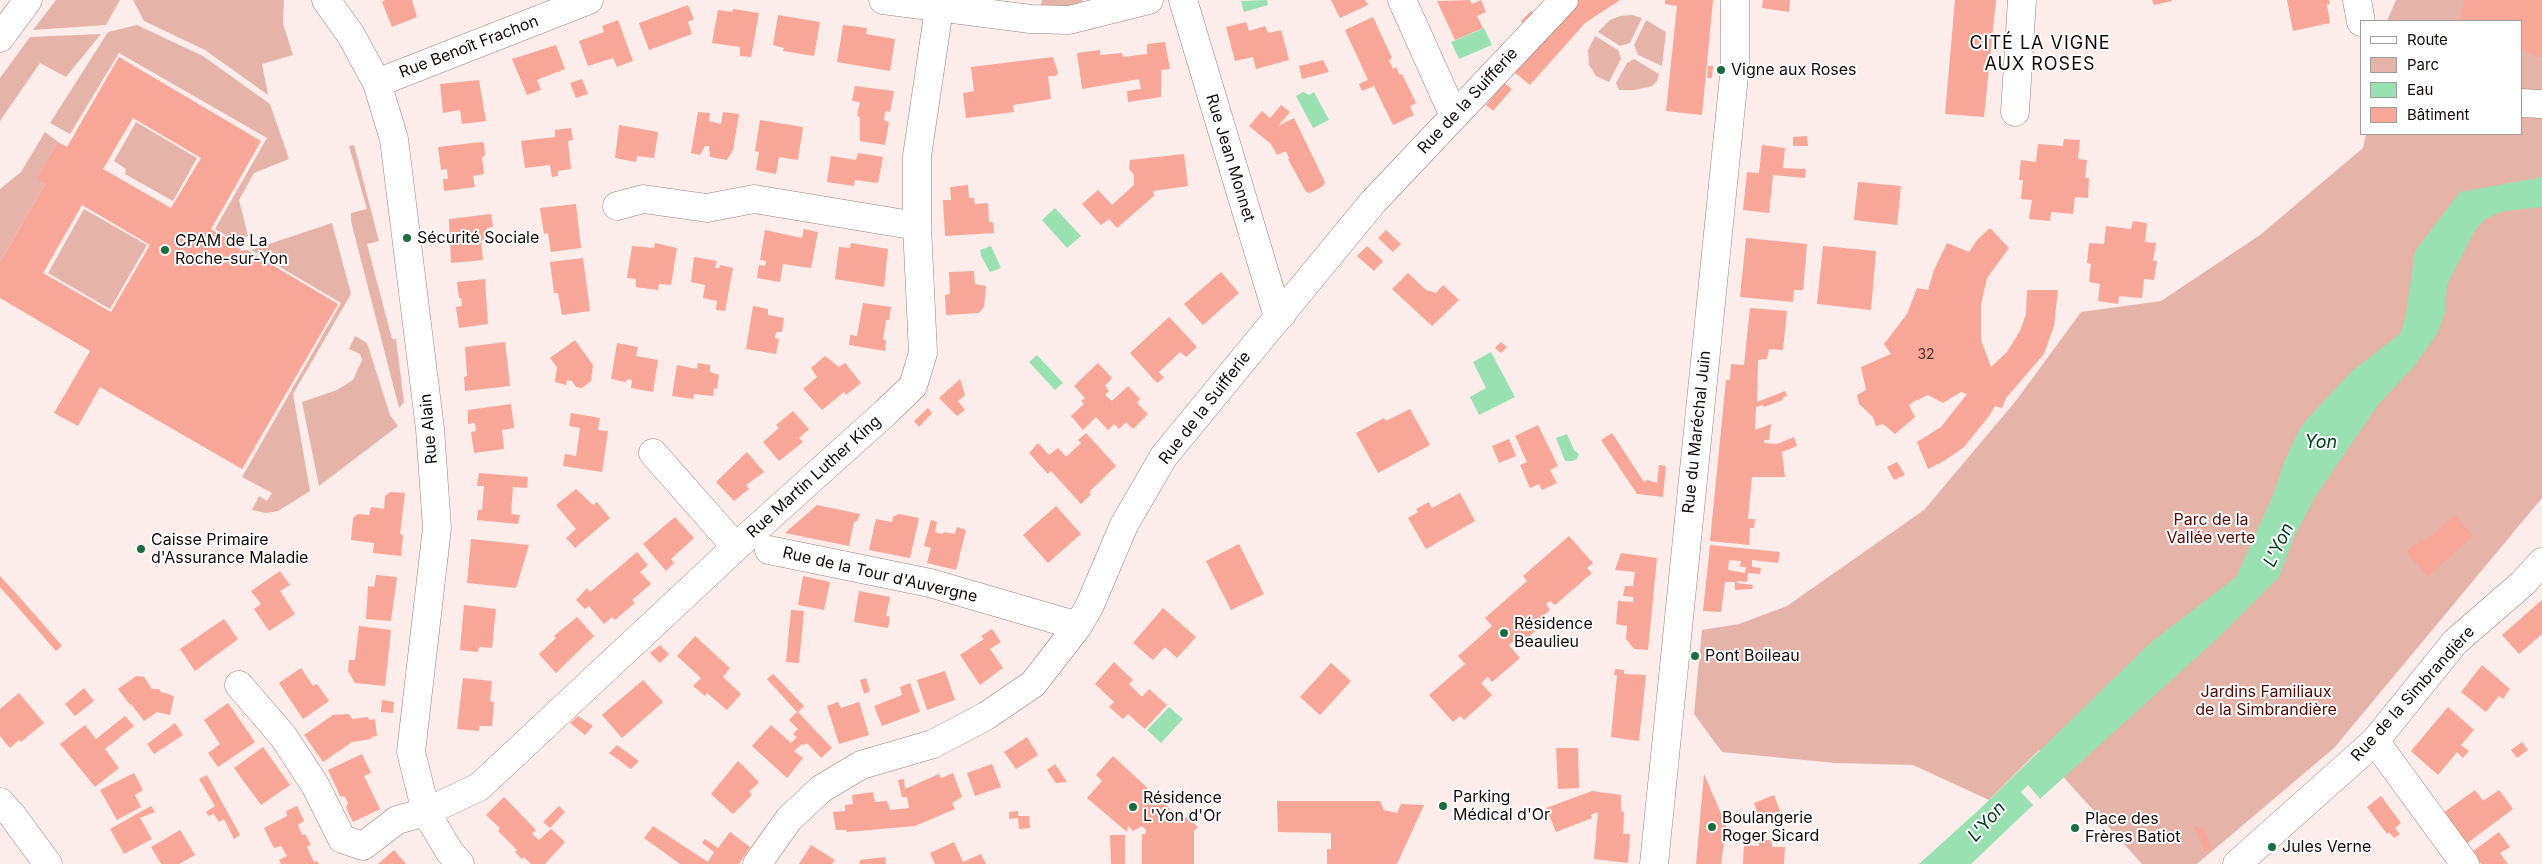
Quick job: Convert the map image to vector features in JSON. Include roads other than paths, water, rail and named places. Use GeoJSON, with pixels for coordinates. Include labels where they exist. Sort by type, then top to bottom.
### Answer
{"type":"FeatureCollection","features":[{"type":"Feature","properties":{"kind":"street"},"geometry":{"type":"LineString","coordinates":[[0,38],[28,0]]}},
{"type":"Feature","properties":{"kind":"street","name":"Rue Alain"},"geometry":{"type":"LineString","coordinates":[[326,0],[351,35],[377,83],[394,139],[430,428],[437,528],[410,752],[426,812],[449,851],[460,864]]}},
{"type":"Feature","properties":{"kind":"street","name":"Rue Benoît Frachon"},"geometry":{"type":"LineString","coordinates":[[377,83],[589,0]]}},
{"type":"Feature","properties":{"kind":"street"},"geometry":{"type":"LineString","coordinates":[[883,0],[1031,20],[1069,20],[1149,0]]}},
{"type":"Feature","properties":{"kind":"street","name":"Rue Jean Monnet"},"geometry":{"type":"LineString","coordinates":[[1183,0],[1275,307],[1282,314]]}},
{"type":"Feature","properties":{"kind":"street"},"geometry":{"type":"LineString","coordinates":[[1402,0],[1454,116]]}},
{"type":"Feature","properties":{"kind":"street","name":"Rue de la Suifferie"},"geometry":{"type":"LineString","coordinates":[[758,864],[789,819],[821,789],[861,765],[933,744],[986,716],[1033,684],[1078,626],[1090,606],[1124,526],[1164,456],[1373,202],[1564,0]]}},
{"type":"Feature","properties":{"kind":"street","name":"Rue du Maréchal Juin"},"geometry":{"type":"LineString","coordinates":[[1654,864],[1736,66],[1735,0]]}},
{"type":"Feature","properties":{"kind":"street"},"geometry":{"type":"LineString","coordinates":[[2015,112],[2022,0]]}},
{"type":"Feature","properties":{"kind":"street","name":"Rue Martin Luther King"},"geometry":{"type":"LineString","coordinates":[[239,685],[283,736],[316,785],[342,839],[363,846],[397,820],[426,812],[479,786],[736,547],[913,386],[923,353],[917,226],[917,156],[939,9]]}},
{"type":"Feature","properties":{"kind":"street"},"geometry":{"type":"LineString","coordinates":[[2522,103],[2542,104]]}},
{"type":"Feature","properties":{"kind":"street"},"geometry":{"type":"LineString","coordinates":[[617,206],[644,199],[707,208],[754,199],[917,226]]}},
{"type":"Feature","properties":{"kind":"street"},"geometry":{"type":"LineString","coordinates":[[654,453],[736,547]]}},
{"type":"Feature","properties":{"kind":"street","name":"Rue de la Tour d'Auvergne"},"geometry":{"type":"LineString","coordinates":[[769,550],[930,583],[1078,626]]}},
{"type":"Feature","properties":{"kind":"street","name":"Rue de la Simbrandière"},"geometry":{"type":"LineString","coordinates":[[2237,864],[2375,741],[2456,642],[2523,583],[2542,562]]}},
{"type":"Feature","properties":{"kind":"street"},"geometry":{"type":"LineString","coordinates":[[2375,741],[2465,864]]}},
{"type":"Feature","properties":{"kind":"street"},"geometry":{"type":"LineString","coordinates":[[0,802],[12,815],[48,864]]}},
{"type":"Feature","properties":{"kind":"water"},"geometry":{"type":"Polygon","coordinates":[[[1267,0],[1268,5],[1244,12],[1241,1],[1267,0]]]}},
{"type":"Feature","properties":{"kind":"water"},"geometry":{"type":"Polygon","coordinates":[[[1484,28],[1492,45],[1459,59],[1451,42],[1484,28]]]}},
{"type":"Feature","properties":{"kind":"water"},"geometry":{"type":"Polygon","coordinates":[[[1303,92],[1309,95],[1314,92],[1329,120],[1313,128],[1296,96],[1303,92]]]}},
{"type":"Feature","properties":{"kind":"water","name":"Yon"},"geometry":{"type":"Polygon","coordinates":[[[2542,177],[2542,207],[2505,211],[2494,215],[2484,220],[2474,232],[2447,285],[2445,313],[2437,334],[2415,365],[2378,405],[2315,497],[2294,537],[2279,577],[2219,637],[2040,799],[2028,785],[2021,792],[2033,805],[1971,864],[1919,864],[1983,806],[2150,643],[2236,577],[2273,495],[2284,462],[2298,432],[2307,419],[2352,371],[2401,333],[2406,314],[2415,251],[2460,192],[2542,177]]]}},
{"type":"Feature","properties":{"kind":"water"},"geometry":{"type":"Polygon","coordinates":[[[1055,208],[1081,236],[1067,248],[1042,220],[1055,208]]]}},
{"type":"Feature","properties":{"kind":"water"},"geometry":{"type":"Polygon","coordinates":[[[991,246],[1001,268],[990,272],[981,256],[980,250],[991,246]]]}},
{"type":"Feature","properties":{"kind":"water"},"geometry":{"type":"Polygon","coordinates":[[[1491,352],[1515,397],[1479,415],[1470,397],[1486,388],[1473,362],[1491,352]]]}},
{"type":"Feature","properties":{"kind":"water"},"geometry":{"type":"Polygon","coordinates":[[[1037,355],[1063,383],[1055,390],[1029,362],[1037,355]]]}},
{"type":"Feature","properties":{"kind":"water"},"geometry":{"type":"Polygon","coordinates":[[[1567,434],[1574,450],[1579,454],[1577,459],[1572,461],[1565,461],[1556,438],[1567,434]]]}},
{"type":"Feature","properties":{"kind":"water"},"geometry":{"type":"Polygon","coordinates":[[[1169,707],[1183,719],[1161,743],[1147,730],[1169,707]]]}},
{"type":"Feature","properties":{"kind":"place","name":"Vigne aux Roses"},"geometry":{"type":"Point","coordinates":[1721,70]}},
{"type":"Feature","properties":{"kind":"place","name":"Sécurité Sociale"},"geometry":{"type":"Point","coordinates":[407,238]}},
{"type":"Feature","properties":{"kind":"place","name":"CPAM de La Roche-sur-Yon"},"geometry":{"type":"Point","coordinates":[165,250]}},
{"type":"Feature","properties":{"kind":"place","name":"Caisse Primaire d'Assurance Maladie"},"geometry":{"type":"Point","coordinates":[141,549]}},
{"type":"Feature","properties":{"kind":"place","name":"Résidence Beaulieu"},"geometry":{"type":"Point","coordinates":[1504,633]}},
{"type":"Feature","properties":{"kind":"place","name":"Pont Boileau"},"geometry":{"type":"Point","coordinates":[1695,656]}},
{"type":"Feature","properties":{"kind":"place","name":"Parking Médical d'Or"},"geometry":{"type":"Point","coordinates":[1443,806]}},
{"type":"Feature","properties":{"kind":"place","name":"Résidence L'Yon d'Or"},"geometry":{"type":"Point","coordinates":[1133,807]}},
{"type":"Feature","properties":{"kind":"place","name":"Boulangerie Roger Sicard"},"geometry":{"type":"Point","coordinates":[1712,827]}},
{"type":"Feature","properties":{"kind":"place","name":"Place des Frères Batiot"},"geometry":{"type":"Point","coordinates":[2075,828]}},
{"type":"Feature","properties":{"kind":"place","name":"Jules Verne"},"geometry":{"type":"Point","coordinates":[2272,847]}},
{"type":"Feature","properties":{"kind":"district","name":"CITÉ LA VIGNE AUX ROSES"},"geometry":{"type":"Point","coordinates":[2040,54]}},
{"type":"Feature","properties":{"kind":"park label","name":"Parc de la Vallée verte"},"geometry":{"type":"Point","coordinates":[2211,529]}},
{"type":"Feature","properties":{"kind":"park label","name":"Jardins Familiaux de la Simbrandière"},"geometry":{"type":"Point","coordinates":[2266,701]}},
{"type":"Feature","properties":{"kind":"water label","name":"L'Yon"},"geometry":{"type":"Point","coordinates":[2279,545]}},
{"type":"Feature","properties":{"kind":"water label","name":"L'Yon"},"geometry":{"type":"Point","coordinates":[1987,822]}}]}
